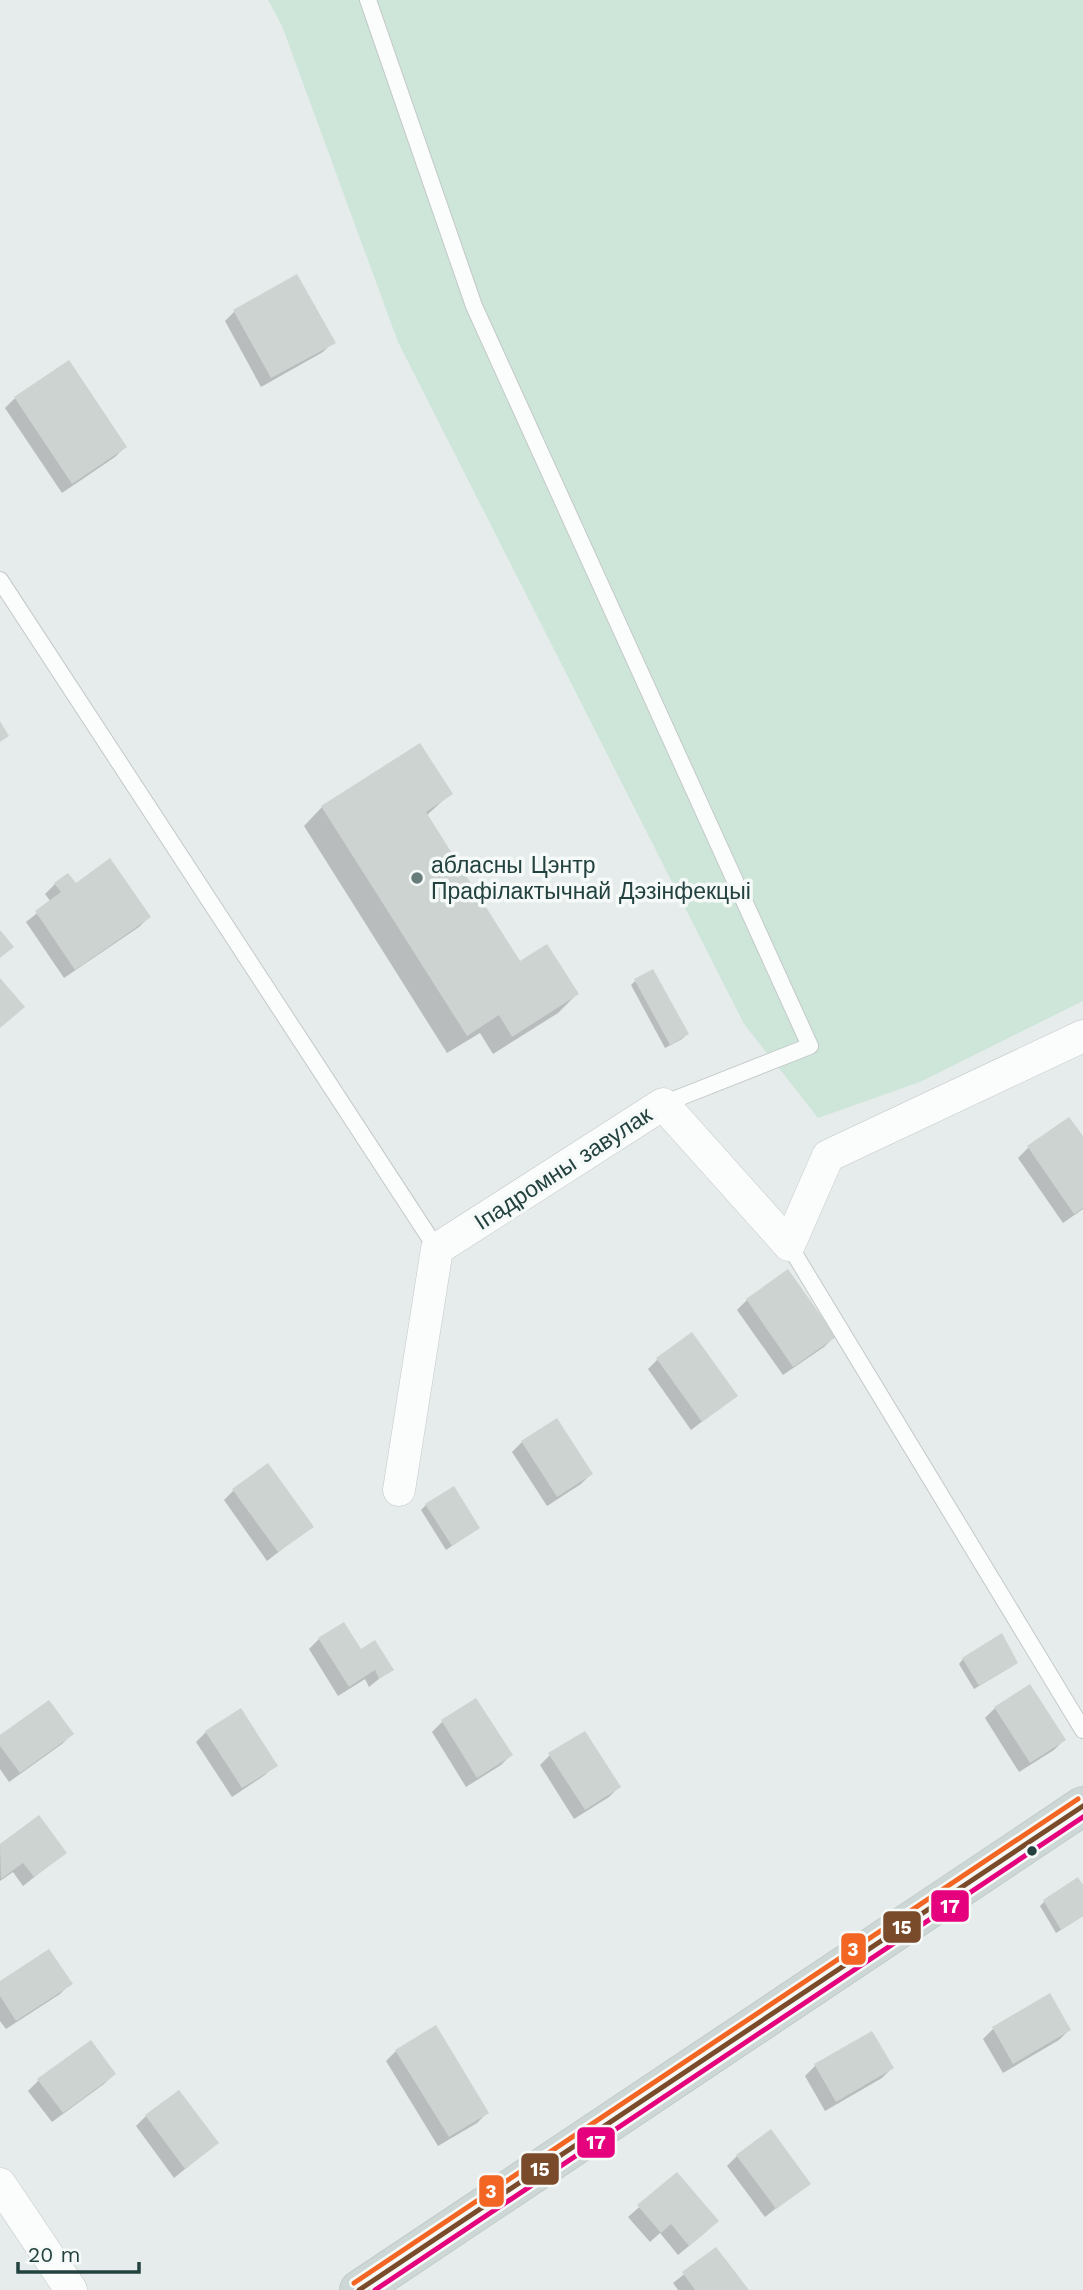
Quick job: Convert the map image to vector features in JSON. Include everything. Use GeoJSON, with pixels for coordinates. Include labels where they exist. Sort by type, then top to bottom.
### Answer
{"type":"FeatureCollection","features":[{"type":"Feature","properties":{"kind":"main road"},"geometry":{"type":"LineString","coordinates":[[359,2290],[1083,1806]]}},
{"type":"Feature","properties":{"kind":"street"},"geometry":{"type":"LineString","coordinates":[[789,1245],[828,1156],[1083,1036]]}},
{"type":"Feature","properties":{"kind":"street","name":"Іпадромны завулак"},"geometry":{"type":"LineString","coordinates":[[437,1249],[663,1104],[789,1245]]}},
{"type":"Feature","properties":{"kind":"street"},"geometry":{"type":"LineString","coordinates":[[398,1489],[437,1249]]}},
{"type":"Feature","properties":{"kind":"street"},"geometry":{"type":"LineString","coordinates":[[0,2184],[71,2290]]}},
{"type":"Feature","properties":{"kind":"lane"},"geometry":{"type":"LineString","coordinates":[[369,0],[474,306],[810,1046],[663,1104]]}},
{"type":"Feature","properties":{"kind":"lane"},"geometry":{"type":"LineString","coordinates":[[0,580],[437,1249]]}},
{"type":"Feature","properties":{"kind":"lane"},"geometry":{"type":"LineString","coordinates":[[789,1245],[1083,1730]]}},
{"type":"Feature","properties":{"kind":"green space"},"geometry":{"type":"Polygon","coordinates":[[[268,0],[1083,0],[1083,1001],[920,1082],[818,1118],[744,1024],[398,342],[282,26],[268,0]]]}},
{"type":"Feature","properties":{"kind":"building"},"geometry":{"type":"Polygon","coordinates":[[[297,274],[336,343],[271,378],[233,310],[297,274]]]}},
{"type":"Feature","properties":{"kind":"building"},"geometry":{"type":"Polygon","coordinates":[[[69,360],[127,447],[72,484],[14,397],[69,360]]]}},
{"type":"Feature","properties":{"kind":"building"},"geometry":{"type":"Polygon","coordinates":[[[0,721],[9,736],[0,742],[0,721]]]}},
{"type":"Feature","properties":{"kind":"building","name":"абласны Цэнтр Прафілактычнай Дэзінфекцыі"},"geometry":{"type":"Polygon","coordinates":[[[420,743],[453,794],[426,812],[520,961],[547,944],[579,994],[512,1037],[499,1015],[467,1036],[321,806],[420,743]]]}},
{"type":"Feature","properties":{"kind":"building"},"geometry":{"type":"Polygon","coordinates":[[[110,858],[151,917],[75,970],[35,911],[61,892],[54,883],[68,873],[76,883],[110,858]]]}},
{"type":"Feature","properties":{"kind":"building"},"geometry":{"type":"Polygon","coordinates":[[[0,930],[14,947],[0,958],[0,930]]]}},
{"type":"Feature","properties":{"kind":"building"},"geometry":{"type":"Polygon","coordinates":[[[653,969],[689,1034],[670,1045],[634,979],[653,969]]]}},
{"type":"Feature","properties":{"kind":"building"},"geometry":{"type":"Polygon","coordinates":[[[0,978],[25,1007],[0,1028],[0,978]]]}},
{"type":"Feature","properties":{"kind":"building"},"geometry":{"type":"Polygon","coordinates":[[[1069,1117],[1083,1136],[1083,1208],[1074,1214],[1027,1146],[1069,1117]]]}},
{"type":"Feature","properties":{"kind":"building"},"geometry":{"type":"Polygon","coordinates":[[[788,1269],[836,1337],[793,1367],[746,1299],[788,1269]]]}},
{"type":"Feature","properties":{"kind":"building"},"geometry":{"type":"Polygon","coordinates":[[[692,1332],[738,1396],[702,1422],[656,1358],[692,1332]]]}},
{"type":"Feature","properties":{"kind":"building"},"geometry":{"type":"Polygon","coordinates":[[[557,1418],[593,1474],[557,1497],[521,1441],[557,1418]]]}},
{"type":"Feature","properties":{"kind":"building"},"geometry":{"type":"Polygon","coordinates":[[[268,1463],[314,1527],[278,1552],[232,1489],[268,1463]]]}},
{"type":"Feature","properties":{"kind":"building"},"geometry":{"type":"Polygon","coordinates":[[[454,1486],[480,1528],[452,1546],[425,1504],[454,1486]]]}},
{"type":"Feature","properties":{"kind":"building"},"geometry":{"type":"Polygon","coordinates":[[[344,1622],[361,1649],[375,1640],[394,1670],[379,1679],[375,1670],[349,1687],[318,1638],[344,1622]]]}},
{"type":"Feature","properties":{"kind":"building"},"geometry":{"type":"Polygon","coordinates":[[[1002,1633],[1018,1663],[979,1686],[962,1658],[1002,1633]]]}},
{"type":"Feature","properties":{"kind":"building"},"geometry":{"type":"Polygon","coordinates":[[[1030,1684],[1066,1740],[1030,1763],[994,1707],[1030,1684]]]}},
{"type":"Feature","properties":{"kind":"building"},"geometry":{"type":"Polygon","coordinates":[[[476,1698],[513,1755],[477,1778],[441,1720],[476,1698]]]}},
{"type":"Feature","properties":{"kind":"building"},"geometry":{"type":"Polygon","coordinates":[[[49,1700],[74,1734],[20,1773],[0,1746],[0,1735],[49,1700]]]}},
{"type":"Feature","properties":{"kind":"building"},"geometry":{"type":"Polygon","coordinates":[[[241,1708],[278,1766],[242,1788],[205,1731],[241,1708]]]}},
{"type":"Feature","properties":{"kind":"building"},"geometry":{"type":"Polygon","coordinates":[[[585,1731],[621,1787],[585,1810],[548,1753],[585,1731]]]}},
{"type":"Feature","properties":{"kind":"building"},"geometry":{"type":"Polygon","coordinates":[[[39,1815],[67,1853],[34,1877],[23,1863],[1,1879],[0,1844],[39,1815]]]}},
{"type":"Feature","properties":{"kind":"building"},"geometry":{"type":"Polygon","coordinates":[[[1078,1877],[1083,1885],[1083,1916],[1061,1930],[1043,1900],[1078,1877]]]}},
{"type":"Feature","properties":{"kind":"building"},"geometry":{"type":"Polygon","coordinates":[[[49,1949],[73,1984],[16,2021],[0,1996],[0,1981],[49,1949]]]}},
{"type":"Feature","properties":{"kind":"building"},"geometry":{"type":"Polygon","coordinates":[[[1050,1993],[1071,2030],[1013,2064],[992,2027],[1050,1993]]]}},
{"type":"Feature","properties":{"kind":"building"},"geometry":{"type":"Polygon","coordinates":[[[436,2025],[489,2113],[449,2137],[395,2050],[436,2025]]]}},
{"type":"Feature","properties":{"kind":"building"},"geometry":{"type":"Polygon","coordinates":[[[872,2031],[894,2068],[836,2102],[814,2064],[872,2031]]]}},
{"type":"Feature","properties":{"kind":"building"},"geometry":{"type":"Polygon","coordinates":[[[91,2040],[116,2074],[63,2113],[37,2079],[91,2040]]]}},
{"type":"Feature","properties":{"kind":"building"},"geometry":{"type":"Polygon","coordinates":[[[179,2090],[219,2143],[185,2169],[145,2115],[179,2090]]]}},
{"type":"Feature","properties":{"kind":"building"},"geometry":{"type":"Polygon","coordinates":[[[771,2129],[811,2184],[776,2209],[736,2155],[771,2129]]]}},
{"type":"Feature","properties":{"kind":"building"},"geometry":{"type":"Polygon","coordinates":[[[677,2172],[719,2221],[689,2246],[671,2224],[661,2233],[637,2205],[677,2172]]]}},
{"type":"Feature","properties":{"kind":"building"},"geometry":{"type":"Polygon","coordinates":[[[716,2247],[749,2290],[695,2290],[682,2272],[716,2247]]]}},
{"type":"Feature","properties":{"kind":"transit line","name":"3"},"geometry":{"type":"LineString","coordinates":[[354,2283],[1078,1799]]}},
{"type":"Feature","properties":{"kind":"transit line","name":"15"},"geometry":{"type":"LineString","coordinates":[[359,2290],[1083,1806]]}},
{"type":"Feature","properties":{"kind":"transit line","name":"17"},"geometry":{"type":"LineString","coordinates":[[375,2290],[1083,1817]]}},
{"type":"Feature","properties":{"kind":"place","name":"абласны Цэнтр Прафілактычнай Дэзінфекцыі"},"geometry":{"type":"Point","coordinates":[417,878]}}]}
